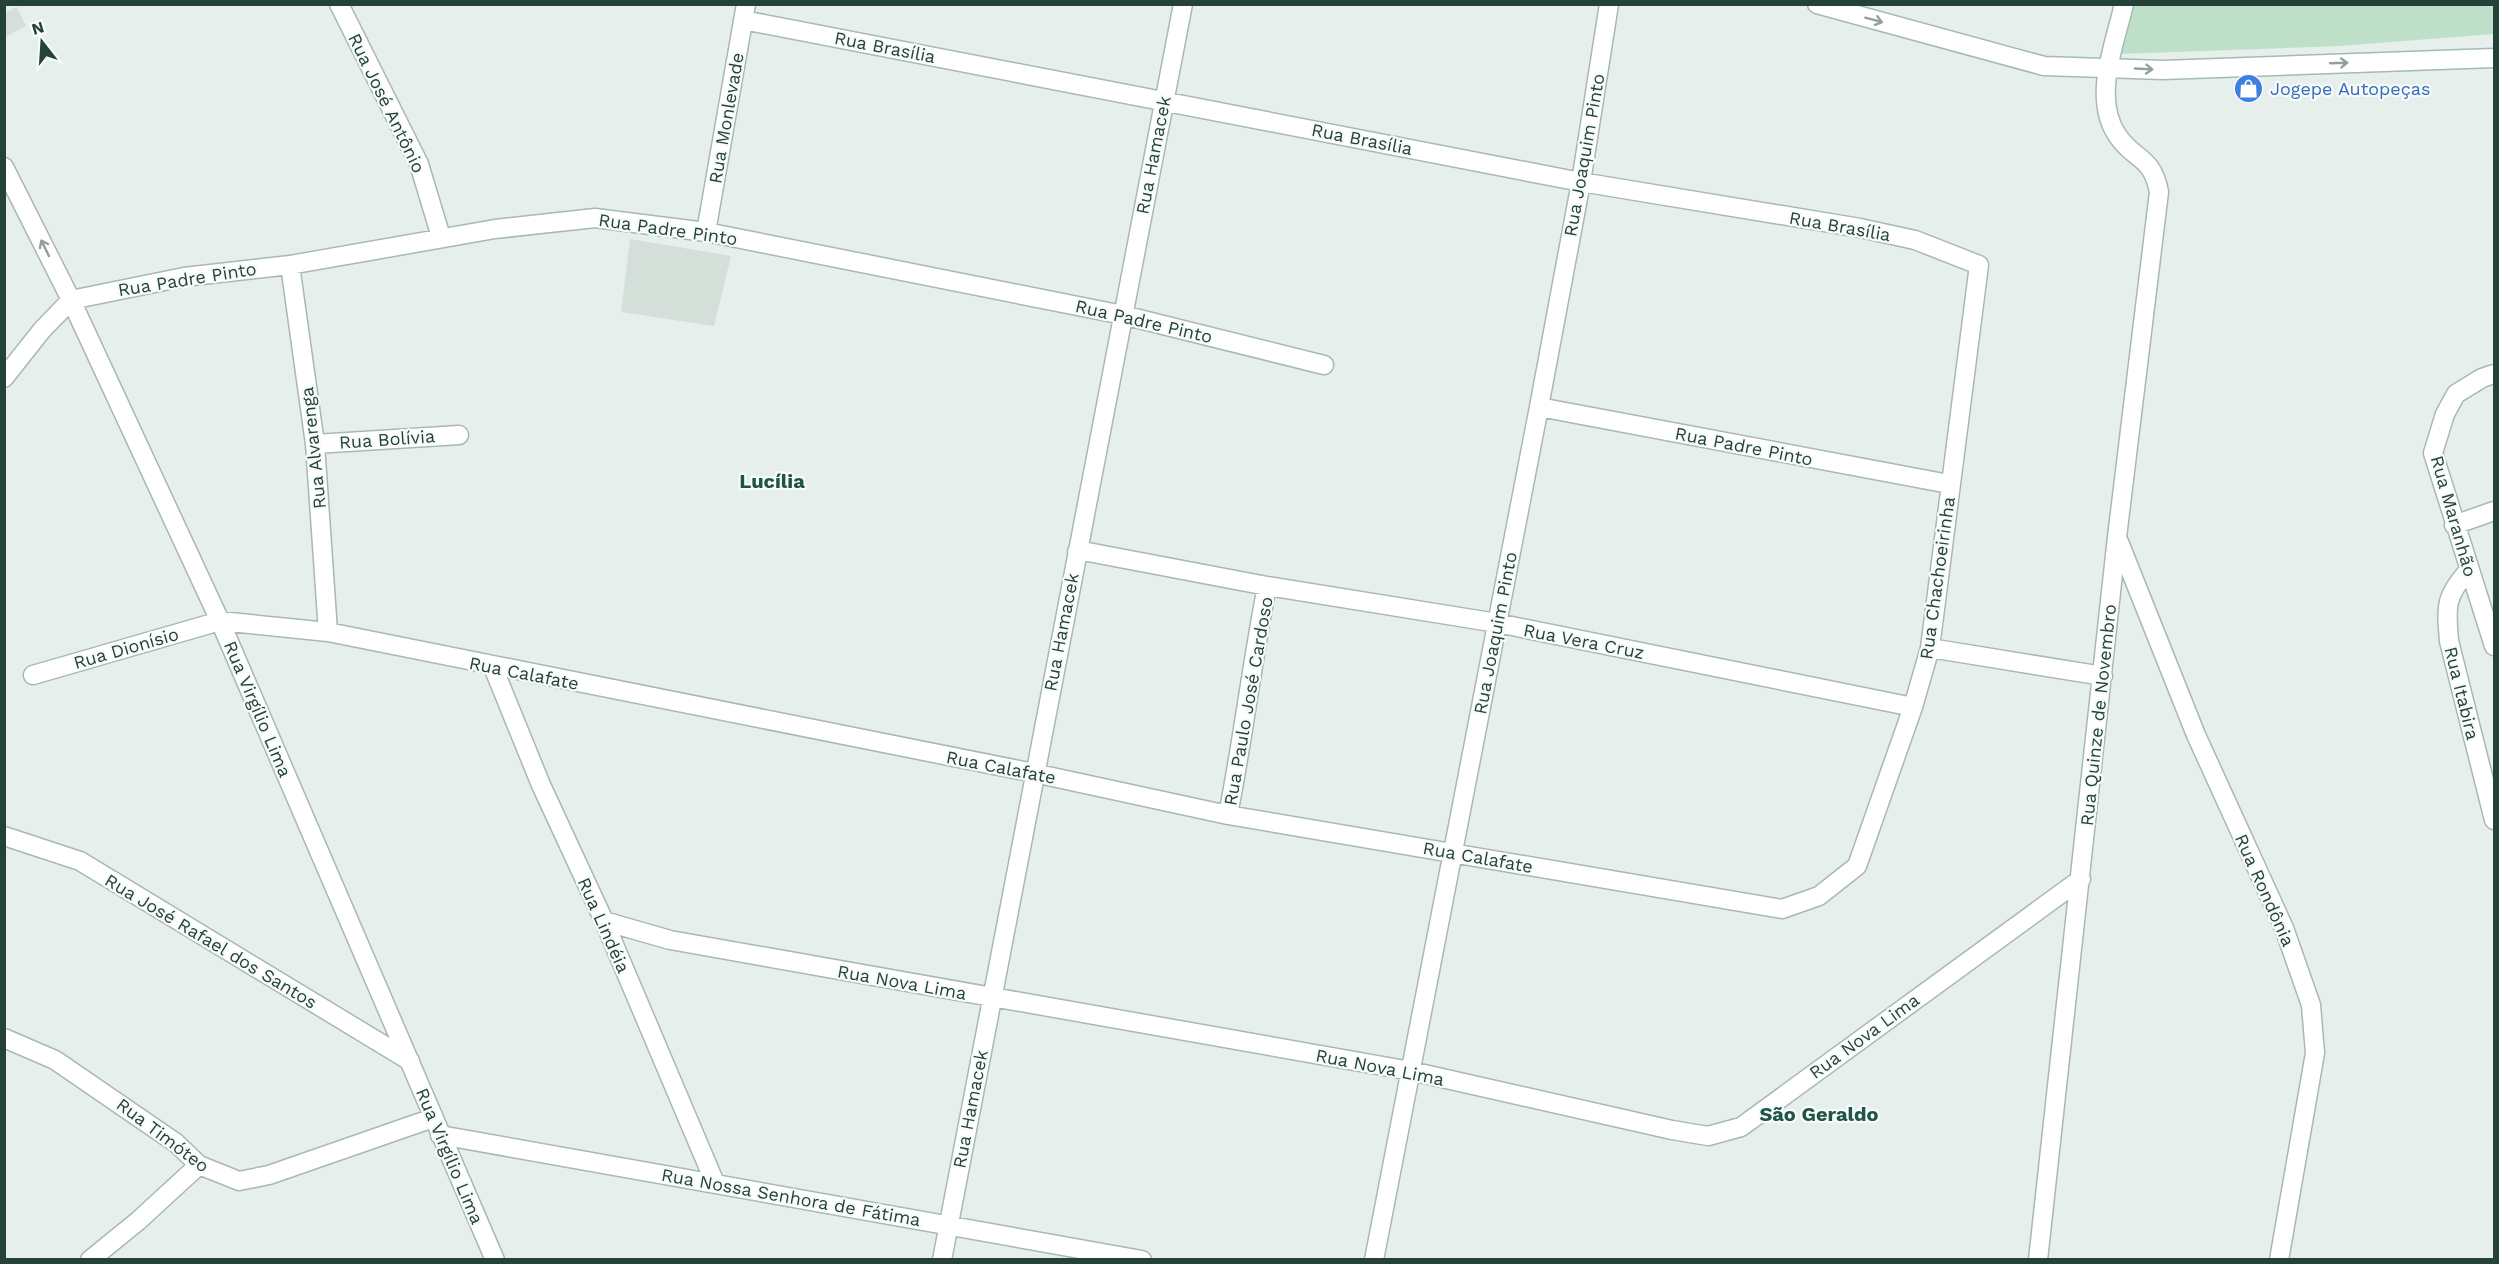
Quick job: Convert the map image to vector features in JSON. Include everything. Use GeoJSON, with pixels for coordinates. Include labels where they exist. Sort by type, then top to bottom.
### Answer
{"type":"FeatureCollection","features":[{"type":"Feature","properties":{"kind":"street","name":"Rua José Antônio"},"geometry":{"type":"LineString","coordinates":[[339,4],[419,164],[441,237]]}},
{"type":"Feature","properties":{"kind":"street","name":"Rua Hamacek"},"geometry":{"type":"LineString","coordinates":[[942,1260],[1183,4]]}},
{"type":"Feature","properties":{"kind":"street","name":"Rua Joaquim Pinto"},"geometry":{"type":"LineString","coordinates":[[1374,1260],[1539,407],[1581,182],[1609,4]]}},
{"type":"Feature","properties":{"kind":"street"},"geometry":{"type":"LineString","coordinates":[[1817,4],[2044,66],[2163,70],[2494,58]]}},
{"type":"Feature","properties":{"kind":"street"},"geometry":{"type":"LineString","coordinates":[[2109,68],[2124,4]]}},
{"type":"Feature","properties":{"kind":"street","name":"Rua Brasília"},"geometry":{"type":"LineString","coordinates":[[744,12],[1163,100],[1581,182],[1882,232],[1915,240],[1979,265]]}},
{"type":"Feature","properties":{"kind":"street","name":"Rua Monlevade"},"geometry":{"type":"LineString","coordinates":[[706,232],[744,12]]}},
{"type":"Feature","properties":{"kind":"street","name":"Rua Quinze de Novembro"},"geometry":{"type":"LineString","coordinates":[[2038,1260],[2117,537],[2159,192],[2155,172],[2117,135],[2107,112],[2105,95],[2109,68]]}},
{"type":"Feature","properties":{"kind":"street","name":"Rua Virgílio Lima"},"geometry":{"type":"LineString","coordinates":[[4,167],[71,300],[220,621],[495,1260]]}},
{"type":"Feature","properties":{"kind":"street","name":"Rua Padre Pinto"},"geometry":{"type":"LineString","coordinates":[[71,300],[125,287],[184,277],[290,265],[441,237],[595,218],[706,232],[1123,315],[1324,365]]}},
{"type":"Feature","properties":{"kind":"street","name":"Rua Alvarenga"},"geometry":{"type":"LineString","coordinates":[[290,265],[315,444],[328,632]]}},
{"type":"Feature","properties":{"kind":"street","name":"Rua Chachoeirinha"},"geometry":{"type":"LineString","coordinates":[[1782,909],[1820,896],[1857,866],[1913,707],[1930,648],[1949,484],[1979,265]]}},
{"type":"Feature","properties":{"kind":"street"},"geometry":{"type":"LineString","coordinates":[[4,378],[42,330],[71,300]]}},
{"type":"Feature","properties":{"kind":"street","name":"Rua Maranhão"},"geometry":{"type":"LineString","coordinates":[[2494,374],[2482,378],[2456,394],[2436,435],[2433,453],[2494,646]]}},
{"type":"Feature","properties":{"kind":"street","name":"Rua Padre Pinto"},"geometry":{"type":"LineString","coordinates":[[1539,407],[1949,484]]}},
{"type":"Feature","properties":{"kind":"street","name":"Rua Bolívia"},"geometry":{"type":"LineString","coordinates":[[315,444],[459,435]]}},
{"type":"Feature","properties":{"kind":"street"},"geometry":{"type":"LineString","coordinates":[[2454,525],[2494,511]]}},
{"type":"Feature","properties":{"kind":"street","name":"Rua Rondônia"},"geometry":{"type":"LineString","coordinates":[[2117,537],[2196,735],[2288,937],[2311,1005],[2315,1053],[2278,1260]]}},
{"type":"Feature","properties":{"kind":"street","name":"Rua Vera Cruz"},"geometry":{"type":"LineString","coordinates":[[1077,552],[1088,552],[1267,586],[1497,623],[1913,707]]}},
{"type":"Feature","properties":{"kind":"street","name":"Rua Itabira"},"geometry":{"type":"LineString","coordinates":[[2469,570],[2452,589],[2447,616],[2449,641],[2494,820]]}},
{"type":"Feature","properties":{"kind":"street","name":"Rua Paulo José Cardoso"},"geometry":{"type":"LineString","coordinates":[[1228,815],[1244,737],[1254,648],[1267,586]]}},
{"type":"Feature","properties":{"kind":"street","name":"Rua Calafate"},"geometry":{"type":"LineString","coordinates":[[220,621],[328,632],[493,667],[1034,773],[1228,815],[1782,909]]}},
{"type":"Feature","properties":{"kind":"street","name":"Rua Dionísio"},"geometry":{"type":"LineString","coordinates":[[33,675],[220,621]]}},
{"type":"Feature","properties":{"kind":"street"},"geometry":{"type":"LineString","coordinates":[[1930,648],[2103,676]]}},
{"type":"Feature","properties":{"kind":"street","name":"Rua Lindéia"},"geometry":{"type":"LineString","coordinates":[[493,667],[541,785],[604,921],[715,1183]]}},
{"type":"Feature","properties":{"kind":"street","name":"Rua José Rafael dos Santos"},"geometry":{"type":"LineString","coordinates":[[4,836],[80,861],[410,1061]]}},
{"type":"Feature","properties":{"kind":"street","name":"Rua Nova Lima"},"geometry":{"type":"LineString","coordinates":[[604,921],[670,940],[1412,1071],[1672,1130],[1708,1136],[1741,1127],[2081,879]]}},
{"type":"Feature","properties":{"kind":"street","name":"Rua Timóteo"},"geometry":{"type":"LineString","coordinates":[[6,1041],[55,1060],[176,1143],[199,1165],[239,1181],[269,1175],[436,1126]]}},
{"type":"Feature","properties":{"kind":"street","name":"Rua Nossa Senhora de Fátima"},"geometry":{"type":"LineString","coordinates":[[436,1126],[715,1183],[1142,1260]]}},
{"type":"Feature","properties":{"kind":"street"},"geometry":{"type":"LineString","coordinates":[[90,1260],[138,1221],[199,1165]]}},
{"type":"Feature","properties":{"kind":"shaded area"},"geometry":{"type":"Polygon","coordinates":[[[17,7],[26,26],[5,37],[5,13],[17,7]]]}},
{"type":"Feature","properties":{"kind":"shaded area"},"geometry":{"type":"Polygon","coordinates":[[[630,239],[731,256],[714,326],[621,312],[630,239]]]}},
{"type":"Feature","properties":{"kind":"green space"},"geometry":{"type":"Polygon","coordinates":[[[2132,5],[2494,5],[2494,34],[2340,46],[2119,54],[2132,5]]]}},
{"type":"Feature","properties":{"kind":"place","name":"Jogepe Autopeças"},"geometry":{"type":"Point","coordinates":[2249,88]}},
{"type":"Feature","properties":{"kind":"district","name":"Lucília"},"geometry":{"type":"Point","coordinates":[772,481]}},
{"type":"Feature","properties":{"kind":"district","name":"São Geraldo"},"geometry":{"type":"Point","coordinates":[1819,1114]}}]}
